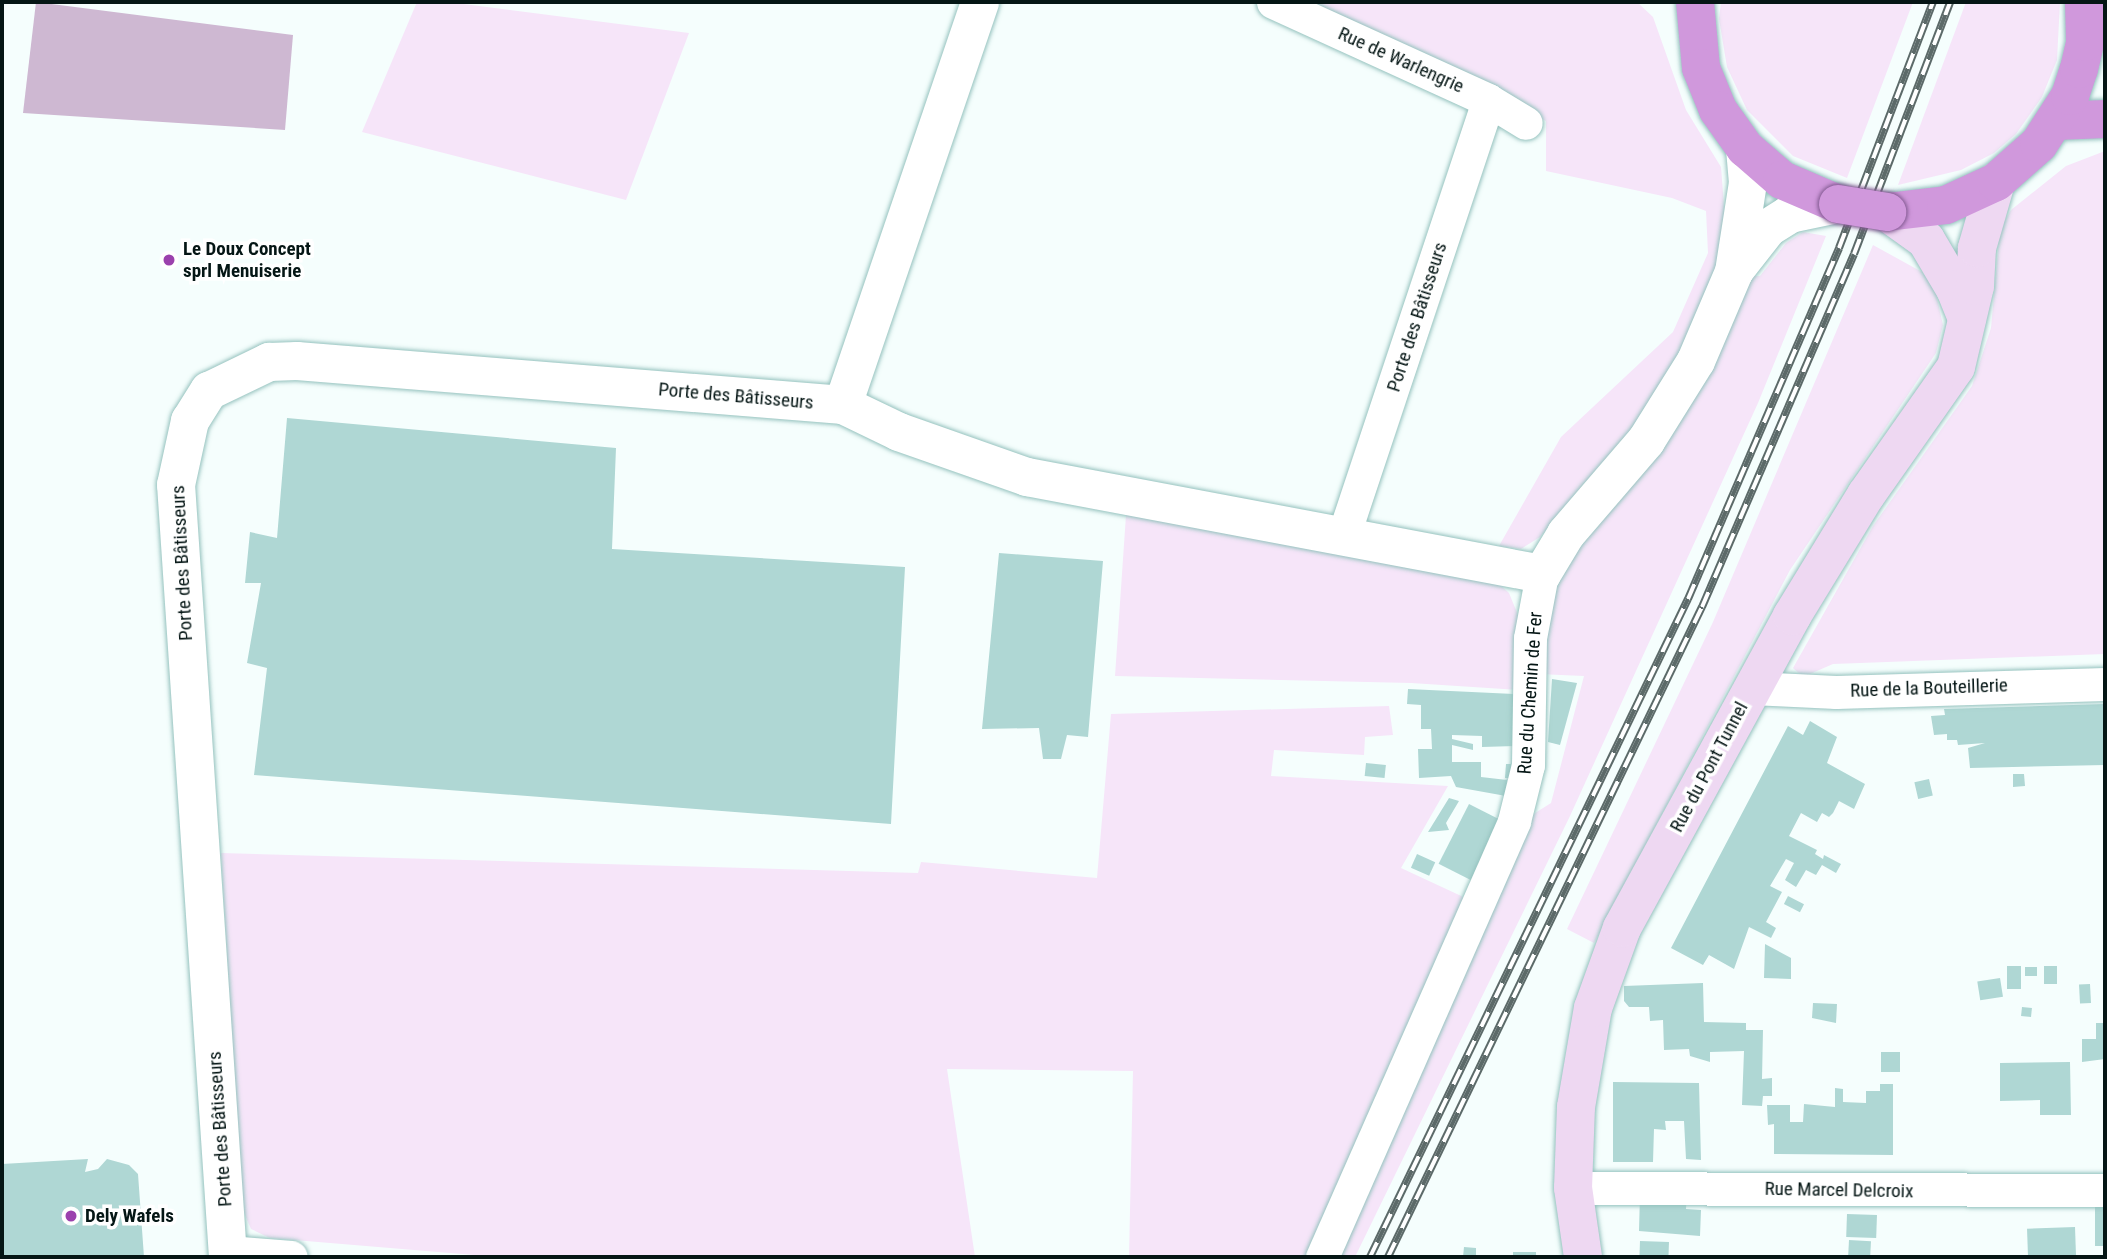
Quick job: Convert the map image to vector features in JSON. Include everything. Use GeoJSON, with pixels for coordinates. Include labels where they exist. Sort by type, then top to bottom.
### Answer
{"type":"FeatureCollection","features":[{"type":"Feature","properties":{"kind":"highway"},"geometry":{"type":"LineString","coordinates":[[1689,9],[1705,79],[1718,110],[1745,148],[1782,180],[1838,204],[1887,212],[1946,205],[1996,182],[2032,151],[2056,121],[2079,69],[2092,13]]}},
{"type":"Feature","properties":{"kind":"highway"},"geometry":{"type":"LineString","coordinates":[[2056,121],[2105,119]]}},
{"type":"Feature","properties":{"kind":"main road","name":"Rue du Pont Tunnel"},"geometry":{"type":"LineString","coordinates":[[1583,1257],[1573,1188],[1576,1107],[1593,1008],[1622,928],[1752,688],[1866,495],[1956,367],[1967,319],[1980,237],[1996,182]]}},
{"type":"Feature","properties":{"kind":"main road"},"geometry":{"type":"LineString","coordinates":[[1887,212],[1926,240],[1955,289],[1967,319]]}},
{"type":"Feature","properties":{"kind":"street"},"geometry":{"type":"LineString","coordinates":[[843,405],[980,2]]}},
{"type":"Feature","properties":{"kind":"street","name":"Rue de Warlengrie"},"geometry":{"type":"LineString","coordinates":[[1273,2],[1488,100],[1526,123]]}},
{"type":"Feature","properties":{"kind":"street","name":"Porte des Bâtisseurs"},"geometry":{"type":"LineString","coordinates":[[1344,534],[1488,100]]}},
{"type":"Feature","properties":{"kind":"street","name":"Rue du Chemin de Fer"},"geometry":{"type":"LineString","coordinates":[[1322,1257],[1514,821],[1528,765],[1530,638],[1542,574],[1566,534],[1646,441],[1696,361],[1734,272],[1748,183],[1745,148]]}},
{"type":"Feature","properties":{"kind":"street","name":"Rue du Chemin de Fer"},"geometry":{"type":"LineString","coordinates":[[1734,272],[1779,221],[1790,214],[1838,204]]}},
{"type":"Feature","properties":{"kind":"street","name":"Porte des Bâtisseurs"},"geometry":{"type":"LineString","coordinates":[[228,1255],[176,485],[190,421],[209,391],[269,362],[297,361],[843,405],[900,432],[1027,477],[1344,534],[1542,574]]}},
{"type":"Feature","properties":{"kind":"street","name":"Rue de la Bouteillerie"},"geometry":{"type":"LineString","coordinates":[[1752,688],[1836,692],[2105,684]]}},
{"type":"Feature","properties":{"kind":"street","name":"Rue Marcel Delcroix"},"geometry":{"type":"LineString","coordinates":[[1573,1188],[2105,1190]]}},
{"type":"Feature","properties":{"kind":"street"},"geometry":{"type":"LineString","coordinates":[[228,1255],[291,1257]]}},
{"type":"Feature","properties":{"kind":"shaded area"},"geometry":{"type":"Polygon","coordinates":[[[36,2],[293,35],[285,130],[23,113],[36,2]]]}},
{"type":"Feature","properties":{"kind":"shaded area"},"geometry":{"type":"Polygon","coordinates":[[[417,2],[448,2],[689,33],[626,200],[362,132],[417,2]]]}},
{"type":"Feature","properties":{"kind":"shaded area"},"geometry":{"type":"Polygon","coordinates":[[[1303,2],[1637,2],[1653,17],[1686,110],[1721,167],[1725,219],[1732,223],[1699,321],[1647,411],[1540,537],[1521,549],[1499,546],[1561,437],[1673,332],[1708,253],[1706,211],[1672,198],[1546,171],[1546,121],[1303,2]]]}},
{"type":"Feature","properties":{"kind":"shaded area"},"geometry":{"type":"Polygon","coordinates":[[[1721,2],[1913,2],[1847,178],[1793,156],[1747,110],[1727,67],[1719,19],[1721,2]]]}},
{"type":"Feature","properties":{"kind":"shaded area"},"geometry":{"type":"Polygon","coordinates":[[[1966,2],[2060,2],[2057,60],[2042,97],[2016,134],[1994,153],[1961,170],[1898,185],[1966,2]]]}},
{"type":"Feature","properties":{"kind":"shaded area"},"geometry":{"type":"Polygon","coordinates":[[[2105,151],[2105,654],[1833,664],[1803,677],[1793,668],[1873,526],[1972,386],[1991,328],[2000,229],[2011,210],[2066,166],[2105,151]]]}},
{"type":"Feature","properties":{"kind":"shaded area"},"geometry":{"type":"Polygon","coordinates":[[[1803,232],[1826,236],[1758,403],[1570,816],[1355,1257],[1331,1257],[1532,815],[1551,803],[1584,676],[1538,674],[1545,620],[1559,577],[1748,276],[1760,276],[1786,243],[1803,232]]]}},
{"type":"Feature","properties":{"kind":"shaded area"},"geometry":{"type":"Polygon","coordinates":[[[1873,245],[1922,272],[1935,290],[1943,325],[1936,353],[1790,570],[1594,943],[1567,929],[1713,622],[1873,245]]]}},
{"type":"Feature","properties":{"kind":"shaded area"},"geometry":{"type":"Polygon","coordinates":[[[1126,515],[1492,578],[1509,593],[1518,615],[1519,690],[1411,683],[1115,676],[1126,515]]]}},
{"type":"Feature","properties":{"kind":"shaded area"},"geometry":{"type":"Polygon","coordinates":[[[1389,706],[1393,735],[1365,737],[1364,755],[1274,750],[1271,776],[1448,786],[1401,868],[1472,901],[1314,1257],[1129,1257],[1133,1071],[947,1069],[975,1257],[498,1257],[270,1238],[251,1229],[242,1208],[221,853],[918,873],[921,862],[1097,878],[1111,714],[1389,706]]]}},
{"type":"Feature","properties":{"kind":"building"},"geometry":{"type":"Polygon","coordinates":[[[287,418],[616,448],[612,549],[905,567],[891,824],[254,775],[267,668],[247,663],[261,583],[245,583],[250,532],[277,538],[287,418]]]}},
{"type":"Feature","properties":{"kind":"building"},"geometry":{"type":"Polygon","coordinates":[[[999,553],[1103,561],[1088,737],[1067,735],[1061,759],[1043,759],[1039,728],[982,729],[999,553]]]}},
{"type":"Feature","properties":{"kind":"building"},"geometry":{"type":"Polygon","coordinates":[[[1552,679],[1577,683],[1560,745],[1548,742],[1552,679]]]}},
{"type":"Feature","properties":{"kind":"building"},"geometry":{"type":"Polygon","coordinates":[[[1408,689],[1514,694],[1515,746],[1482,747],[1482,736],[1452,735],[1452,739],[1473,744],[1473,750],[1452,745],[1452,762],[1481,762],[1481,777],[1507,780],[1506,796],[1456,787],[1451,776],[1419,778],[1418,749],[1432,749],[1431,729],[1421,729],[1421,705],[1407,704],[1408,689]]]}},
{"type":"Feature","properties":{"kind":"building"},"geometry":{"type":"Polygon","coordinates":[[[2105,704],[2105,765],[1970,768],[1968,748],[1985,743],[1958,745],[1957,740],[1947,740],[1947,734],[1934,735],[1931,716],[1945,715],[1944,709],[2105,704]]]}},
{"type":"Feature","properties":{"kind":"building"},"geometry":{"type":"Polygon","coordinates":[[[1810,721],[1837,737],[1827,763],[1865,784],[1854,809],[1839,801],[1829,817],[1822,813],[1817,822],[1801,813],[1789,836],[1817,850],[1815,854],[1823,859],[1824,855],[1841,864],[1836,873],[1822,865],[1816,875],[1806,870],[1796,887],[1785,880],[1794,863],[1786,859],[1770,886],[1782,892],[1766,922],[1776,928],[1771,938],[1749,927],[1734,969],[1709,955],[1703,965],[1671,948],[1788,726],[1803,735],[1810,721]]]}},
{"type":"Feature","properties":{"kind":"building"},"geometry":{"type":"Polygon","coordinates":[[[1366,763],[1386,765],[1385,778],[1365,776],[1366,763]]]}},
{"type":"Feature","properties":{"kind":"building"},"geometry":{"type":"Polygon","coordinates":[[[1506,764],[1511,764],[1511,778],[1505,778],[1506,764]]]}},
{"type":"Feature","properties":{"kind":"building"},"geometry":{"type":"Polygon","coordinates":[[[2013,774],[2024,774],[2025,786],[2013,787],[2013,774]]]}},
{"type":"Feature","properties":{"kind":"building"},"geometry":{"type":"Polygon","coordinates":[[[1929,779],[1933,796],[1918,799],[1914,782],[1929,779]]]}},
{"type":"Feature","properties":{"kind":"building"},"geometry":{"type":"Polygon","coordinates":[[[1449,798],[1459,801],[1446,823],[1449,830],[1428,832],[1449,798]]]}},
{"type":"Feature","properties":{"kind":"building"},"geometry":{"type":"Polygon","coordinates":[[[1469,804],[1501,820],[1471,880],[1439,864],[1469,804]]]}},
{"type":"Feature","properties":{"kind":"building"},"geometry":{"type":"Polygon","coordinates":[[[1417,854],[1435,862],[1429,876],[1411,868],[1417,854]]]}},
{"type":"Feature","properties":{"kind":"building"},"geometry":{"type":"Polygon","coordinates":[[[1788,896],[1804,904],[1800,912],[1784,904],[1788,896]]]}},
{"type":"Feature","properties":{"kind":"building"},"geometry":{"type":"Polygon","coordinates":[[[1765,944],[1791,958],[1791,979],[1764,978],[1765,944]]]}},
{"type":"Feature","properties":{"kind":"building"},"geometry":{"type":"Polygon","coordinates":[[[2007,966],[2021,966],[2021,989],[2007,989],[2007,966]]]}},
{"type":"Feature","properties":{"kind":"building"},"geometry":{"type":"Polygon","coordinates":[[[2044,966],[2057,966],[2057,984],[2044,984],[2044,966]]]}},
{"type":"Feature","properties":{"kind":"building"},"geometry":{"type":"Polygon","coordinates":[[[2025,967],[2037,967],[2037,976],[2025,976],[2025,967]]]}},
{"type":"Feature","properties":{"kind":"building"},"geometry":{"type":"Polygon","coordinates":[[[2000,978],[2003,997],[1980,1000],[1977,982],[2000,978]]]}},
{"type":"Feature","properties":{"kind":"building"},"geometry":{"type":"Polygon","coordinates":[[[1703,983],[1704,1022],[1746,1023],[1746,1030],[1763,1030],[1762,1079],[1772,1078],[1772,1096],[1763,1096],[1762,1106],[1742,1105],[1744,1051],[1710,1052],[1710,1062],[1690,1056],[1689,1049],[1664,1050],[1663,1020],[1650,1021],[1649,1007],[1629,1007],[1624,1001],[1624,986],[1703,983]]]}},
{"type":"Feature","properties":{"kind":"building"},"geometry":{"type":"Polygon","coordinates":[[[2090,984],[2091,1003],[2080,1004],[2079,985],[2090,984]]]}},
{"type":"Feature","properties":{"kind":"building"},"geometry":{"type":"Polygon","coordinates":[[[1813,1003],[1837,1004],[1836,1023],[1812,1018],[1813,1003]]]}},
{"type":"Feature","properties":{"kind":"building"},"geometry":{"type":"Polygon","coordinates":[[[2022,1007],[2032,1008],[2031,1017],[2021,1016],[2022,1007]]]}},
{"type":"Feature","properties":{"kind":"building"},"geometry":{"type":"Polygon","coordinates":[[[2096,1023],[2105,1023],[2105,1059],[2082,1062],[2082,1039],[2096,1039],[2096,1023]]]}},
{"type":"Feature","properties":{"kind":"building"},"geometry":{"type":"Polygon","coordinates":[[[1881,1052],[1900,1052],[1900,1072],[1881,1072],[1881,1052]]]}},
{"type":"Feature","properties":{"kind":"building"},"geometry":{"type":"Polygon","coordinates":[[[2070,1062],[2071,1115],[2040,1115],[2040,1100],[2000,1101],[2000,1063],[2070,1062]]]}},
{"type":"Feature","properties":{"kind":"building"},"geometry":{"type":"Polygon","coordinates":[[[1613,1082],[1699,1083],[1701,1160],[1686,1159],[1684,1121],[1665,1121],[1666,1130],[1654,1129],[1653,1162],[1613,1162],[1613,1082]]]}},
{"type":"Feature","properties":{"kind":"building"},"geometry":{"type":"Polygon","coordinates":[[[1880,1084],[1893,1084],[1893,1155],[1774,1154],[1774,1124],[1768,1125],[1767,1105],[1790,1105],[1790,1122],[1803,1122],[1804,1104],[1835,1107],[1835,1088],[1843,1089],[1843,1102],[1866,1103],[1866,1091],[1880,1091],[1880,1084]]]}},
{"type":"Feature","properties":{"kind":"building","name":"Dely Wafels"},"geometry":{"type":"Polygon","coordinates":[[[88,1159],[85,1172],[98,1169],[107,1159],[129,1165],[138,1174],[144,1257],[2,1257],[2,1164],[88,1159]]]}},
{"type":"Feature","properties":{"kind":"building"},"geometry":{"type":"Polygon","coordinates":[[[1687,1193],[1686,1209],[1701,1210],[1700,1236],[1639,1231],[1640,1194],[1687,1193]]]}},
{"type":"Feature","properties":{"kind":"building"},"geometry":{"type":"Polygon","coordinates":[[[2095,1204],[2105,1204],[2105,1246],[2095,1246],[2095,1204]]]}},
{"type":"Feature","properties":{"kind":"building"},"geometry":{"type":"Polygon","coordinates":[[[1847,1214],[1877,1215],[1876,1238],[1846,1237],[1847,1214]]]}},
{"type":"Feature","properties":{"kind":"building"},"geometry":{"type":"Polygon","coordinates":[[[2075,1227],[2076,1257],[2028,1257],[2027,1229],[2075,1227]]]}},
{"type":"Feature","properties":{"kind":"building"},"geometry":{"type":"Polygon","coordinates":[[[1849,1240],[1871,1241],[1870,1257],[1848,1257],[1849,1240]]]}},
{"type":"Feature","properties":{"kind":"building"},"geometry":{"type":"Polygon","coordinates":[[[1640,1241],[1669,1242],[1668,1257],[1639,1257],[1640,1241]]]}},
{"type":"Feature","properties":{"kind":"building"},"geometry":{"type":"Polygon","coordinates":[[[1464,1247],[1476,1248],[1476,1257],[1463,1257],[1464,1247]]]}},
{"type":"Feature","properties":{"kind":"building"},"geometry":{"type":"Polygon","coordinates":[[[1513,1252],[1536,1252],[1536,1257],[1513,1257],[1513,1252]]]}},
{"type":"Feature","properties":{"kind":"railway"},"geometry":{"type":"LineString","coordinates":[[1370,1257],[1688,599],[1839,248],[1933,2]]}},
{"type":"Feature","properties":{"kind":"railway"},"geometry":{"type":"LineString","coordinates":[[1388,1257],[1702,607],[1854,254],[1950,2]]}},
{"type":"Feature","properties":{"kind":"place","name":"Le Doux Concept sprl Menuiserie"},"geometry":{"type":"Point","coordinates":[169,260]}},
{"type":"Feature","properties":{"kind":"place","name":"Dely Wafels"},"geometry":{"type":"Point","coordinates":[71,1216]}}]}
